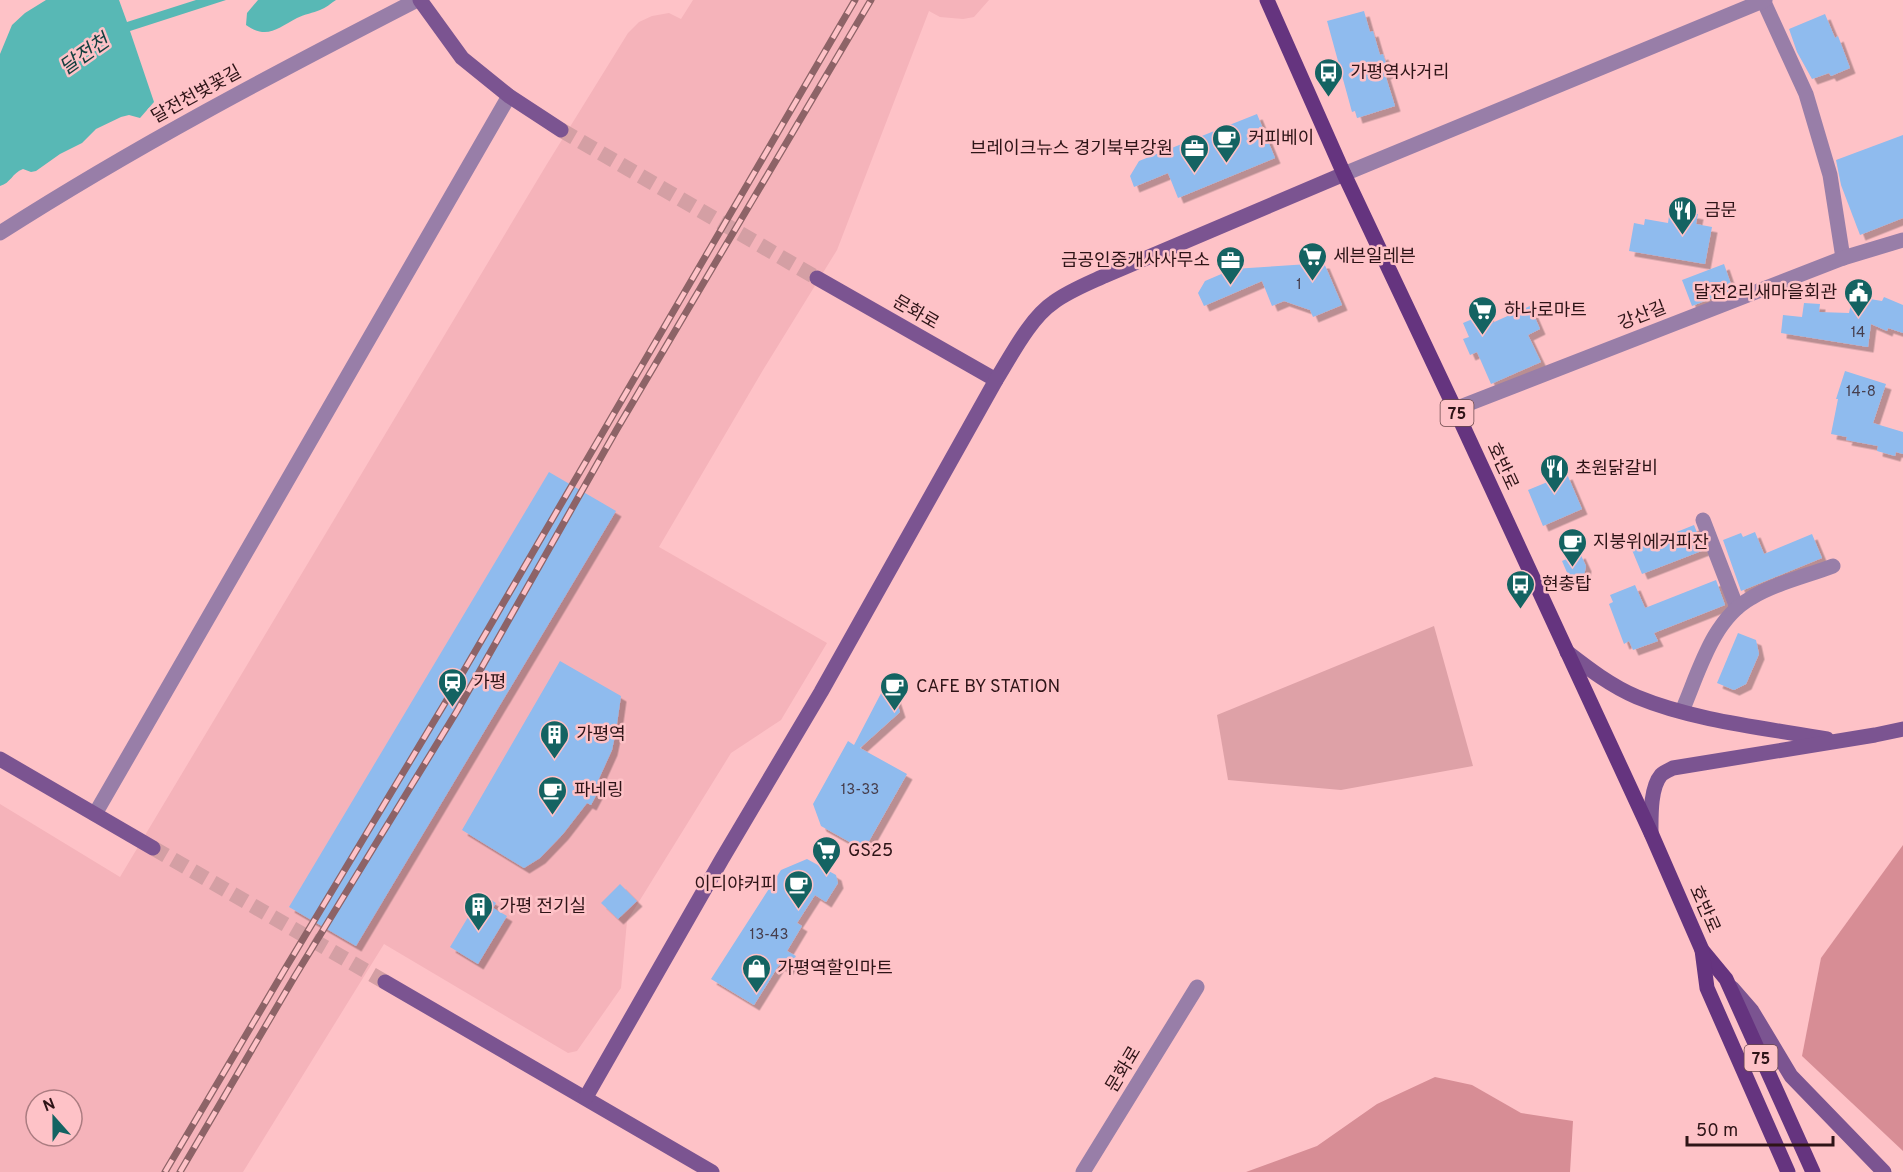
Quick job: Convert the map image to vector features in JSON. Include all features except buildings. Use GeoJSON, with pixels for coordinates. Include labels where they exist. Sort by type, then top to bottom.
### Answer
{"type":"FeatureCollection","features":[{"type":"Feature","properties":{"kind":"main road","name":"호반로"},"geometry":{"type":"LineString","coordinates":[[1267,0],[1344,174],[1651,833],[1702,950],[1707,988],[1788,1172]]}},
{"type":"Feature","properties":{"kind":"main road","name":"호반로"},"geometry":{"type":"LineString","coordinates":[[1702,950],[1726,979],[1813,1172]]}},
{"type":"Feature","properties":{"kind":"street"},"geometry":{"type":"LineString","coordinates":[[418,0],[462,58],[509,96],[561,130]]}},
{"type":"Feature","properties":{"kind":"street","name":"달전천벚꽃길"},"geometry":{"type":"LineString","coordinates":[[0,233],[106,168],[251,85],[418,0]]}},
{"type":"Feature","properties":{"kind":"street"},"geometry":{"type":"LineString","coordinates":[[586,1097],[722,859],[821,692],[996,380],[1024,333],[1052,303],[1075,289],[1104,276],[1764,0],[1809,103],[1830,175],[1843,258]]}},
{"type":"Feature","properties":{"kind":"street"},"geometry":{"type":"LineString","coordinates":[[95,814],[509,96]]}},
{"type":"Feature","properties":{"kind":"street","name":"강산길"},"geometry":{"type":"LineString","coordinates":[[1455,409],[1843,258],[1903,240]]}},
{"type":"Feature","properties":{"kind":"street","name":"문화로"},"geometry":{"type":"LineString","coordinates":[[817,278],[996,380]]}},
{"type":"Feature","properties":{"kind":"street"},"geometry":{"type":"LineString","coordinates":[[1703,520],[1737,608]]}},
{"type":"Feature","properties":{"kind":"street"},"geometry":{"type":"LineString","coordinates":[[1682,711],[1712,642],[1724,621],[1737,608],[1761,593],[1833,566]]}},
{"type":"Feature","properties":{"kind":"street"},"geometry":{"type":"LineString","coordinates":[[1567,652],[1610,683],[1637,697],[1682,711],[1737,723],[1839,741]]}},
{"type":"Feature","properties":{"kind":"street"},"geometry":{"type":"LineString","coordinates":[[1651,833],[1651,808],[1655,784],[1661,774],[1673,768],[1903,729]]}},
{"type":"Feature","properties":{"kind":"street"},"geometry":{"type":"LineString","coordinates":[[0,759],[153,848]]}},
{"type":"Feature","properties":{"kind":"street","name":"호반로"},"geometry":{"type":"LineString","coordinates":[[1726,979],[1752,1011],[1791,1076],[1884,1172]]}},
{"type":"Feature","properties":{"kind":"street"},"geometry":{"type":"LineString","coordinates":[[385,982],[712,1172]]}},
{"type":"Feature","properties":{"kind":"street","name":"문화로"},"geometry":{"type":"LineString","coordinates":[[1083,1172],[1197,987]]}},
{"type":"Feature","properties":{"kind":"shaded area"},"geometry":{"type":"Polygon","coordinates":[[[693,0],[989,0],[974,17],[963,19],[940,17],[929,11],[837,250],[659,547],[827,643],[781,720],[731,753],[627,921],[621,988],[577,1051],[568,1053],[384,944],[243,1172],[0,1172],[0,804],[120,877],[547,164],[628,33],[639,22],[652,16],[669,13],[681,19],[693,0]]]}},
{"type":"Feature","properties":{"kind":"shaded area"},"geometry":{"type":"Polygon","coordinates":[[[1434,626],[1473,766],[1341,790],[1228,780],[1217,715],[1434,626]]]}},
{"type":"Feature","properties":{"kind":"shaded area"},"geometry":{"type":"Polygon","coordinates":[[[1903,845],[1903,1151],[1802,1056],[1821,958],[1903,845]]]}},
{"type":"Feature","properties":{"kind":"shaded area"},"geometry":{"type":"Polygon","coordinates":[[[1435,1077],[1472,1085],[1521,1113],[1573,1121],[1570,1172],[1246,1172],[1317,1146],[1377,1104],[1435,1077]]]}},
{"type":"Feature","properties":{"kind":"water","name":"달전천"},"geometry":{"type":"Polygon","coordinates":[[[46,0],[119,0],[127,22],[196,0],[226,0],[130,31],[154,102],[140,118],[129,115],[121,117],[96,129],[82,143],[60,154],[36,171],[23,169],[0,186],[0,54],[12,25],[25,13],[46,0]]]}},
{"type":"Feature","properties":{"kind":"water"},"geometry":{"type":"Polygon","coordinates":[[[258,0],[336,0],[278,29],[260,32],[246,25],[247,13],[258,0]]]}},
{"type":"Feature","properties":{"kind":"tunnel"},"geometry":{"type":"LineString","coordinates":[[561,130],[817,278]]}},
{"type":"Feature","properties":{"kind":"tunnel"},"geometry":{"type":"LineString","coordinates":[[153,848],[385,982]]}},
{"type":"Feature","properties":{"kind":"railway"},"geometry":{"type":"LineString","coordinates":[[165,1172],[445,703],[855,0]]}},
{"type":"Feature","properties":{"kind":"railway"},"geometry":{"type":"LineString","coordinates":[[180,1172],[295,976],[457,711],[617,429],[871,0]]}},
{"type":"Feature","properties":{"kind":"place","name":"가평역사거리"},"geometry":{"type":"Point","coordinates":[1329,98]}},
{"type":"Feature","properties":{"kind":"place","name":"커피베이"},"geometry":{"type":"Point","coordinates":[1227,164]}},
{"type":"Feature","properties":{"kind":"place","name":"브레이크뉴스 경기북부강원"},"geometry":{"type":"Point","coordinates":[1194,174]}},
{"type":"Feature","properties":{"kind":"place","name":"금문"},"geometry":{"type":"Point","coordinates":[1683,236]}},
{"type":"Feature","properties":{"kind":"place","name":"세븐일레븐"},"geometry":{"type":"Point","coordinates":[1312,282]}},
{"type":"Feature","properties":{"kind":"place","name":"금공인중개사사무소"},"geometry":{"type":"Point","coordinates":[1231,286]}},
{"type":"Feature","properties":{"kind":"place","name":"달전2리새마을회관"},"geometry":{"type":"Point","coordinates":[1858,318]}},
{"type":"Feature","properties":{"kind":"place","name":"하나로마트"},"geometry":{"type":"Point","coordinates":[1483,336]}},
{"type":"Feature","properties":{"kind":"place","name":"초원닭갈비"},"geometry":{"type":"Point","coordinates":[1554,494]}},
{"type":"Feature","properties":{"kind":"place","name":"지붕위에커피잔"},"geometry":{"type":"Point","coordinates":[1572,568]}},
{"type":"Feature","properties":{"kind":"place","name":"현충탑"},"geometry":{"type":"Point","coordinates":[1521,610]}},
{"type":"Feature","properties":{"kind":"place","name":"가평"},"geometry":{"type":"Point","coordinates":[452,708]}},
{"type":"Feature","properties":{"kind":"place","name":"CAFE BY STATION"},"geometry":{"type":"Point","coordinates":[895,712]}},
{"type":"Feature","properties":{"kind":"place","name":"가평역"},"geometry":{"type":"Point","coordinates":[555,760]}},
{"type":"Feature","properties":{"kind":"place","name":"파네링"},"geometry":{"type":"Point","coordinates":[553,816]}},
{"type":"Feature","properties":{"kind":"place","name":"GS25"},"geometry":{"type":"Point","coordinates":[827,876]}},
{"type":"Feature","properties":{"kind":"place","name":"이디야커피"},"geometry":{"type":"Point","coordinates":[798,910]}},
{"type":"Feature","properties":{"kind":"place","name":"가평 전기실"},"geometry":{"type":"Point","coordinates":[478,932]}},
{"type":"Feature","properties":{"kind":"place","name":"가평역할인마트"},"geometry":{"type":"Point","coordinates":[756,994]}}]}
